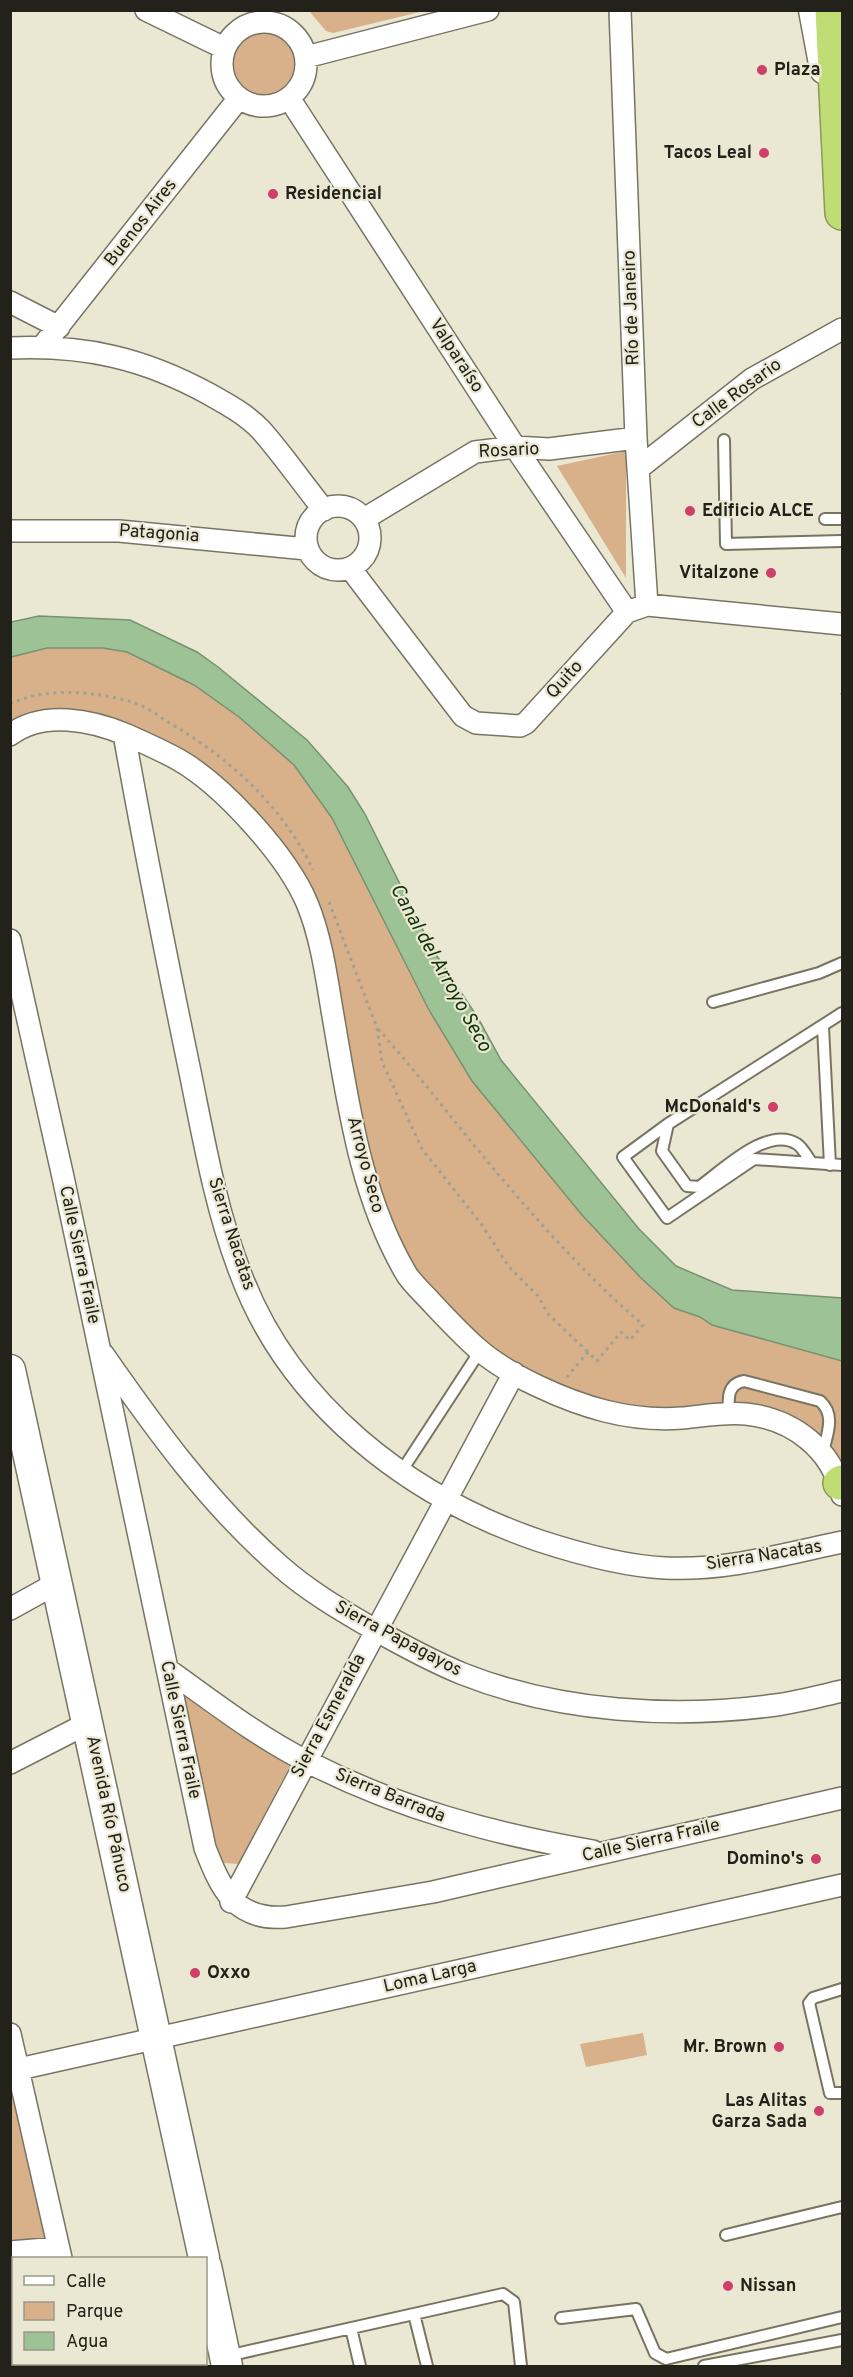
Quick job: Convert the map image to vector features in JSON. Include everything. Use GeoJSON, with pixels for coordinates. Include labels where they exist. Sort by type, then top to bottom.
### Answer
{"type":"FeatureCollection","features":[{"type":"Feature","properties":{"kind":"highway"},"geometry":{"type":"LineString","coordinates":[[832,10],[843,213]]}},
{"type":"Feature","properties":{"kind":"street"},"geometry":{"type":"LineString","coordinates":[[146,10],[224,48]]}},
{"type":"Feature","properties":{"kind":"street"},"geometry":{"type":"LineString","coordinates":[[306,57],[488,10]]}},
{"type":"Feature","properties":{"kind":"street","name":"Río de Janeiro"},"geometry":{"type":"LineString","coordinates":[[621,10],[636,438],[639,468],[637,608]]}},
{"type":"Feature","properties":{"kind":"street"},"geometry":{"type":"LineString","coordinates":[[814,10],[826,76],[837,106]]}},
{"type":"Feature","properties":{"kind":"street"},"geometry":{"type":"LineString","coordinates":[[257,16],[288,30],[300,42],[306,57],[303,80],[289,99],[272,105],[255,105],[239,98],[226,84],[221,67],[224,48],[231,36],[257,16]]}},
{"type":"Feature","properties":{"kind":"street","name":"Buenos Aires"},"geometry":{"type":"LineString","coordinates":[[42,347],[239,98]]}},
{"type":"Feature","properties":{"kind":"street","name":"Valparaíso"},"geometry":{"type":"LineString","coordinates":[[289,99],[515,447],[637,608]]}},
{"type":"Feature","properties":{"kind":"street"},"geometry":{"type":"LineString","coordinates":[[10,302],[59,327]]}},
{"type":"Feature","properties":{"kind":"street","name":"Calle Rosario"},"geometry":{"type":"LineString","coordinates":[[639,468],[752,379],[843,329]]}},
{"type":"Feature","properties":{"kind":"street"},"geometry":{"type":"LineString","coordinates":[[10,348],[42,347],[101,352],[129,358],[178,377],[234,408],[260,429],[324,510]]}},
{"type":"Feature","properties":{"kind":"street","name":"Rosario"},"geometry":{"type":"LineString","coordinates":[[364,519],[466,455],[484,450],[515,447],[555,449],[636,438]]}},
{"type":"Feature","properties":{"kind":"street"},"geometry":{"type":"LineString","coordinates":[[338,507],[352,510],[364,519],[369,542],[366,553],[360,562],[350,568],[333,570],[325,567],[317,563],[307,549],[306,533],[312,520],[324,510],[338,507]]}},
{"type":"Feature","properties":{"kind":"street","name":"Patagonia"},"geometry":{"type":"LineString","coordinates":[[10,531],[119,531],[307,549]]}},
{"type":"Feature","properties":{"kind":"street","name":"Quito"},"geometry":{"type":"LineString","coordinates":[[350,568],[463,716],[476,723],[520,726],[526,723],[637,608]]}},
{"type":"Feature","properties":{"kind":"street"},"geometry":{"type":"LineString","coordinates":[[637,608],[843,624]]}},
{"type":"Feature","properties":{"kind":"street","name":"Arroyo Seco"},"geometry":{"type":"LineString","coordinates":[[10,735],[26,724],[53,720],[80,721],[124,734],[182,762],[222,793],[254,825],[285,867],[306,902],[323,958],[356,1144],[382,1228],[409,1278],[480,1351],[514,1373],[559,1394],[604,1411],[641,1417],[677,1418],[729,1413],[772,1419],[796,1430],[823,1452],[842,1487]]}},
{"type":"Feature","properties":{"kind":"street","name":"Sierra Nacatas"},"geometry":{"type":"LineString","coordinates":[[124,734],[157,915],[206,1148],[240,1273],[263,1322],[291,1368],[329,1412],[401,1473],[445,1500],[500,1527],[564,1549],[610,1561],[666,1568],[750,1562],[843,1542]]}},
{"type":"Feature","properties":{"kind":"street","name":"Calle Sierra Fraile"},"geometry":{"type":"LineString","coordinates":[[10,940],[205,1848],[216,1876],[231,1902],[261,1916],[286,1917],[433,1892],[841,1797]]}},
{"type":"Feature","properties":{"kind":"street","name":"Sierra Papagayos"},"geometry":{"type":"LineString","coordinates":[[98,1347],[173,1452],[245,1533],[280,1567],[329,1602],[375,1629],[463,1674],[520,1693],[589,1706],[679,1712],[776,1705],[843,1691]]}},
{"type":"Feature","properties":{"kind":"street","name":"Avenida Río Pánuco"},"geometry":{"type":"LineString","coordinates":[[10,1370],[158,2037],[204,2257]]}},
{"type":"Feature","properties":{"kind":"street","name":"Sierra Esmeralda"},"geometry":{"type":"LineString","coordinates":[[231,1902],[375,1629],[514,1373]]}},
{"type":"Feature","properties":{"kind":"street"},"geometry":{"type":"LineString","coordinates":[[10,1609],[57,1583]]}},
{"type":"Feature","properties":{"kind":"street","name":"Sierra Barrada"},"geometry":{"type":"LineString","coordinates":[[167,1669],[224,1710],[306,1761],[377,1794],[456,1821],[518,1838],[603,1852]]}},
{"type":"Feature","properties":{"kind":"street"},"geometry":{"type":"LineString","coordinates":[[10,1763],[88,1723]]}},
{"type":"Feature","properties":{"kind":"street","name":"Loma Larga"},"geometry":{"type":"LineString","coordinates":[[19,2069],[843,1885]]}},
{"type":"Feature","properties":{"kind":"street"},"geometry":{"type":"LineString","coordinates":[[10,2034],[60,2253],[10,2252]]}},
{"type":"Feature","properties":{"kind":"street"},"geometry":{"type":"LineString","coordinates":[[207,2271],[226,2362]]}},
{"type":"Feature","properties":{"kind":"lane"},"geometry":{"type":"LineString","coordinates":[[724,440],[726,544],[843,541]]}},
{"type":"Feature","properties":{"kind":"lane"},"geometry":{"type":"LineString","coordinates":[[825,519],[843,519]]}},
{"type":"Feature","properties":{"kind":"lane"},"geometry":{"type":"LineString","coordinates":[[713,1002],[819,973],[843,963]]}},
{"type":"Feature","properties":{"kind":"lane"},"geometry":{"type":"LineString","coordinates":[[843,1013],[668,1124],[624,1153],[623,1157],[668,1218],[754,1160],[843,1165]]}},
{"type":"Feature","properties":{"kind":"lane"},"geometry":{"type":"LineString","coordinates":[[823,1027],[830,1165]]}},
{"type":"Feature","properties":{"kind":"lane"},"geometry":{"type":"LineString","coordinates":[[668,1124],[662,1151],[687,1186],[699,1187],[766,1139],[782,1137],[798,1144],[811,1162]]}},
{"type":"Feature","properties":{"kind":"lane"},"geometry":{"type":"LineString","coordinates":[[401,1473],[480,1351]]}},
{"type":"Feature","properties":{"kind":"lane"},"geometry":{"type":"LineString","coordinates":[[729,1413],[728,1396],[732,1388],[744,1381],[820,1401],[827,1407],[831,1416],[823,1452]]}},
{"type":"Feature","properties":{"kind":"lane"},"geometry":{"type":"LineString","coordinates":[[843,1989],[813,1998],[808,2003],[830,2092],[843,2092]]}},
{"type":"Feature","properties":{"kind":"lane"},"geometry":{"type":"LineString","coordinates":[[726,2235],[843,2207]]}},
{"type":"Feature","properties":{"kind":"lane"},"geometry":{"type":"LineString","coordinates":[[226,2362],[244,2350],[506,2295],[514,2302],[521,2367]]}},
{"type":"Feature","properties":{"kind":"lane"},"geometry":{"type":"LineString","coordinates":[[561,2318],[636,2309],[655,2353],[666,2359],[843,2317]]}},
{"type":"Feature","properties":{"kind":"lane"},"geometry":{"type":"LineString","coordinates":[[414,2314],[427,2367]]}},
{"type":"Feature","properties":{"kind":"lane"},"geometry":{"type":"LineString","coordinates":[[351,2328],[360,2367]]}},
{"type":"Feature","properties":{"kind":"lane"},"geometry":{"type":"LineString","coordinates":[[704,2367],[843,2340]]}},
{"type":"Feature","properties":{"kind":"path"},"geometry":{"type":"LineString","coordinates":[[377,1028],[435,1094],[530,1212],[608,1295],[643,1325],[630,1340],[621,1332],[597,1361],[588,1352],[548,1314],[538,1296],[509,1267],[482,1225],[422,1149],[382,1062],[377,1028]]}},
{"type":"Feature","properties":{"kind":"path"},"geometry":{"type":"LineString","coordinates":[[559,1394],[563,1380],[588,1352]]}},
{"type":"Feature","properties":{"kind":"green space"},"geometry":{"type":"Polygon","coordinates":[[[309,11],[424,11],[333,33],[326,31],[309,11]]]}},
{"type":"Feature","properties":{"kind":"green space"},"geometry":{"type":"Polygon","coordinates":[[[264,22],[280,25],[294,34],[303,48],[306,64],[303,80],[294,94],[280,103],[264,106],[248,103],[234,94],[225,80],[222,64],[225,48],[234,34],[248,25],[264,22]]]}},
{"type":"Feature","properties":{"kind":"green space"},"geometry":{"type":"Polygon","coordinates":[[[626,451],[626,578],[557,466],[626,451]]]}},
{"type":"Feature","properties":{"kind":"green space"},"geometry":{"type":"Polygon","coordinates":[[[47,648],[103,648],[127,652],[154,663],[194,685],[239,717],[294,765],[332,818],[429,1010],[472,1080],[582,1215],[641,1278],[674,1308],[700,1317],[713,1325],[842,1361],[842,1482],[772,1419],[604,1411],[480,1351],[382,1228],[306,902],[233,804],[102,726],[11,735],[11,657],[47,648]]]}},
{"type":"Feature","properties":{"kind":"green space"},"geometry":{"type":"Polygon","coordinates":[[[180,1691],[293,1760],[238,1864],[224,1863],[218,1855],[180,1691]]]}},
{"type":"Feature","properties":{"kind":"green space"},"geometry":{"type":"Polygon","coordinates":[[[643,2033],[647,2055],[586,2067],[580,2044],[643,2033]]]}},
{"type":"Feature","properties":{"kind":"green space"},"geometry":{"type":"Polygon","coordinates":[[[11,2059],[52,2238],[11,2242],[11,2059]]]}},
{"type":"Feature","properties":{"kind":"water","name":"Canal del Arroyo Seco"},"geometry":{"type":"Polygon","coordinates":[[[39,616],[130,620],[197,652],[307,740],[348,787],[365,814],[433,950],[478,1018],[501,1060],[639,1229],[676,1266],[732,1290],[842,1298],[842,1361],[712,1325],[700,1317],[674,1308],[641,1278],[582,1215],[472,1081],[429,1010],[332,818],[294,765],[239,717],[194,685],[127,652],[103,648],[47,648],[11,657],[11,622],[39,616]]]}},
{"type":"Feature","properties":{"kind":"place","name":"Plaza"},"geometry":{"type":"Point","coordinates":[762,70]}},
{"type":"Feature","properties":{"kind":"place","name":"Tacos Leal"},"geometry":{"type":"Point","coordinates":[764,153]}},
{"type":"Feature","properties":{"kind":"place","name":"Residencial"},"geometry":{"type":"Point","coordinates":[273,194]}},
{"type":"Feature","properties":{"kind":"place","name":"Edificio ALCE"},"geometry":{"type":"Point","coordinates":[690,511]}},
{"type":"Feature","properties":{"kind":"place","name":"Vitalzone"},"geometry":{"type":"Point","coordinates":[771,573]}},
{"type":"Feature","properties":{"kind":"place","name":"McDonald's"},"geometry":{"type":"Point","coordinates":[773,1107]}},
{"type":"Feature","properties":{"kind":"place","name":"Domino's"},"geometry":{"type":"Point","coordinates":[816,1859]}},
{"type":"Feature","properties":{"kind":"place","name":"Oxxo"},"geometry":{"type":"Point","coordinates":[195,1973]}},
{"type":"Feature","properties":{"kind":"place","name":"Mr. Brown"},"geometry":{"type":"Point","coordinates":[779,2047]}},
{"type":"Feature","properties":{"kind":"place","name":"Las Alitas Garza Sada"},"geometry":{"type":"Point","coordinates":[819,2111]}},
{"type":"Feature","properties":{"kind":"place","name":"Nissan"},"geometry":{"type":"Point","coordinates":[728,2286]}}]}
